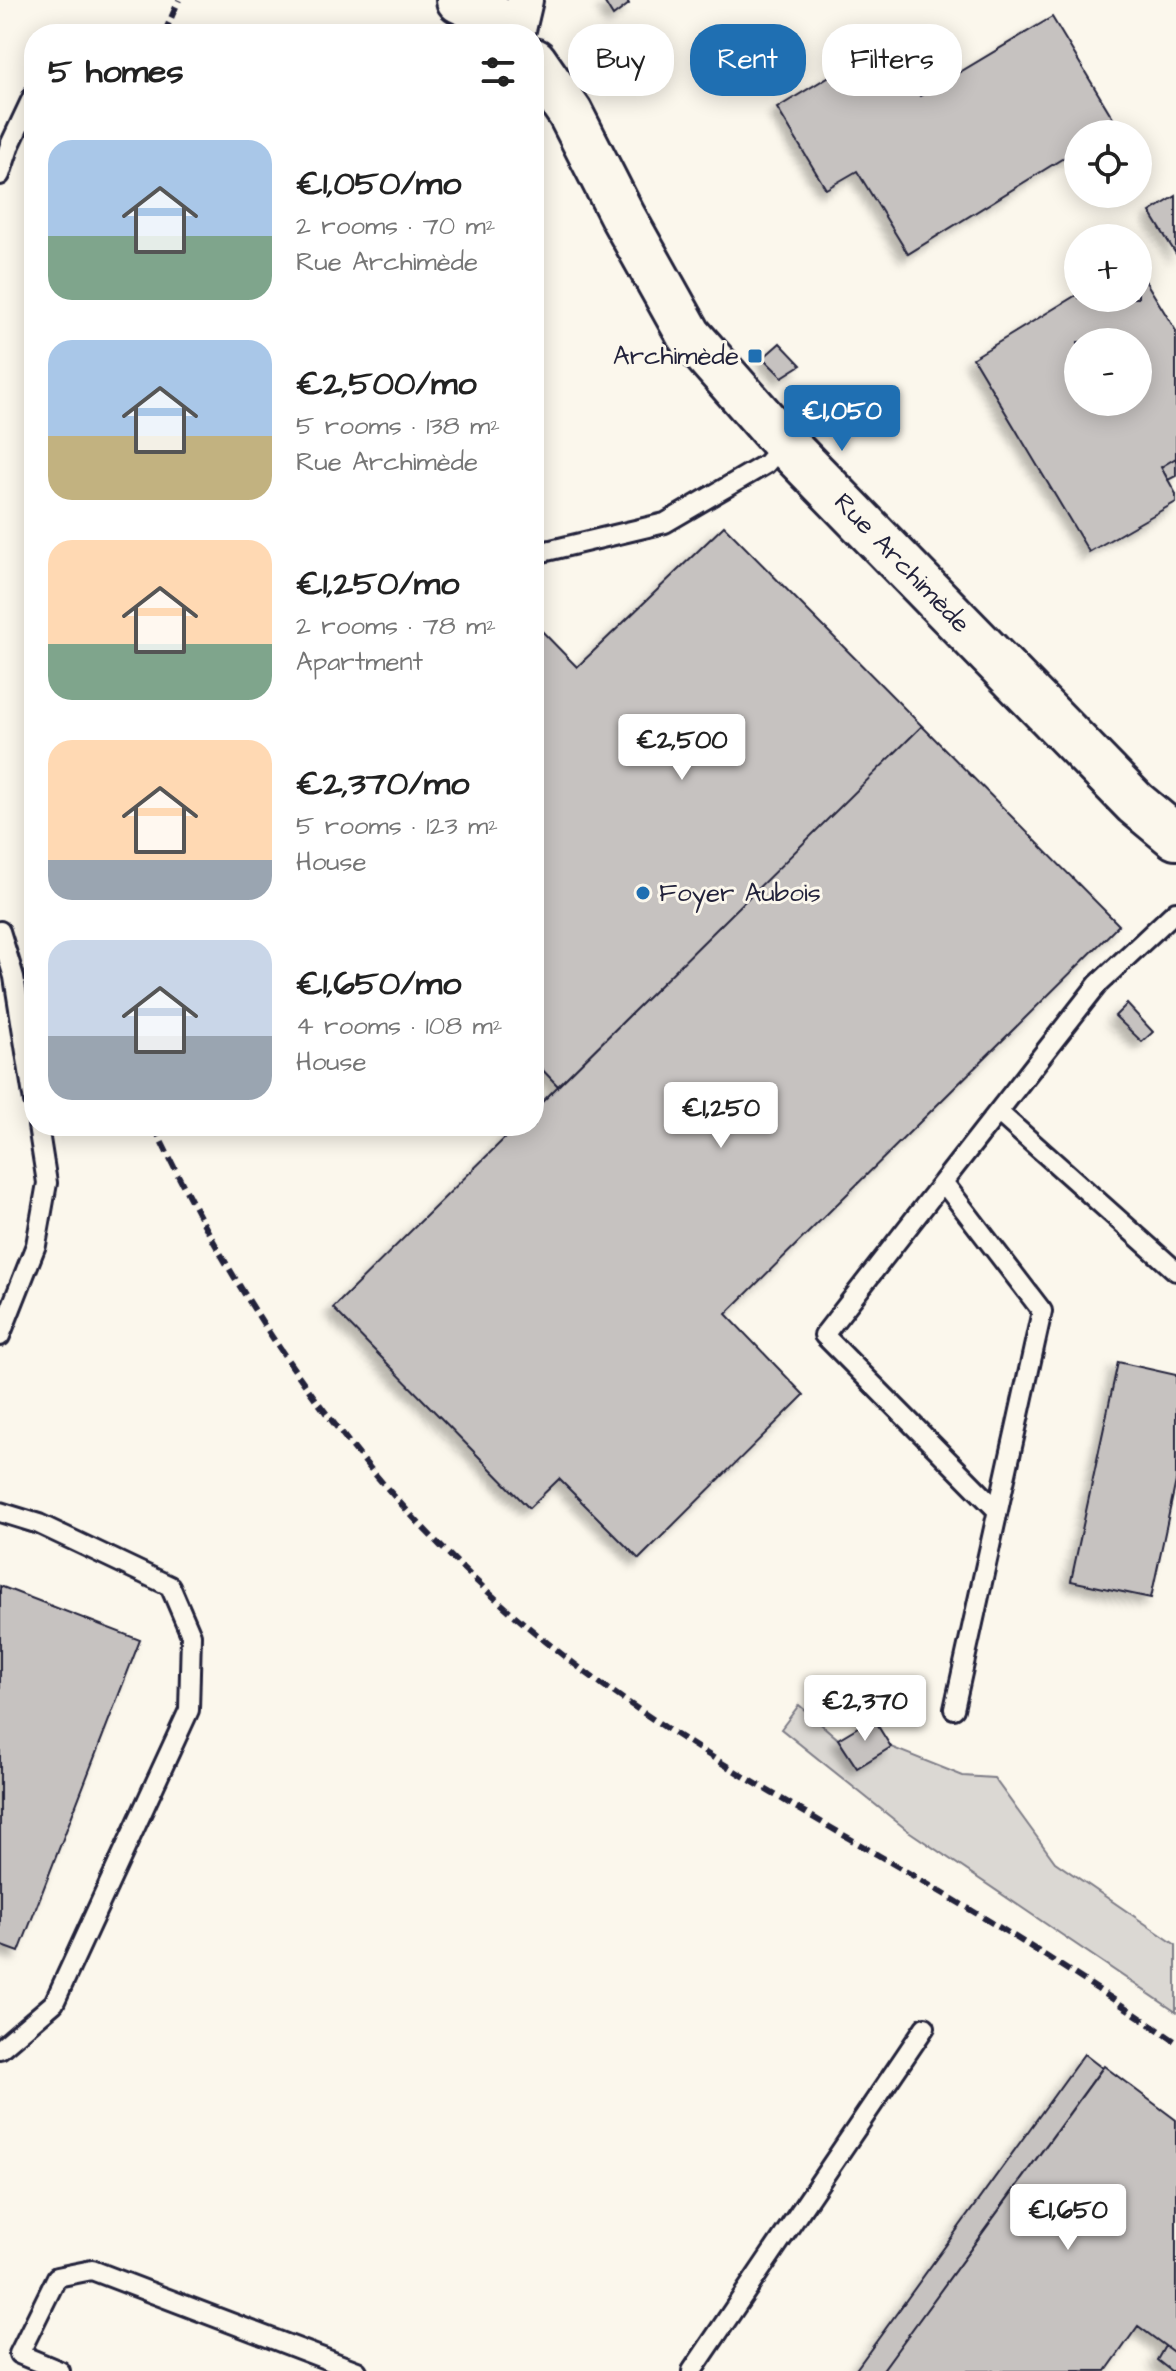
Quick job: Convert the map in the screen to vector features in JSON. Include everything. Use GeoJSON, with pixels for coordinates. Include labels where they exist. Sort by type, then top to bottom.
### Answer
{"type":"FeatureCollection","features":[{"type":"Feature","properties":{"kind":"street"},"geometry":{"type":"LineString","coordinates":[[459,0],[491,15],[500,24]]}},
{"type":"Feature","properties":{"kind":"street"},"geometry":{"type":"LineString","coordinates":[[519,24],[525,0]]}},
{"type":"Feature","properties":{"kind":"street","name":"Rue Archimède"},"geometry":{"type":"LineString","coordinates":[[544,75],[570,113],[623,217],[689,335],[784,443],[1135,803],[1176,837]]}},
{"type":"Feature","properties":{"kind":"lane"},"geometry":{"type":"LineString","coordinates":[[0,175],[24,115]]}},
{"type":"Feature","properties":{"kind":"lane"},"geometry":{"type":"LineString","coordinates":[[544,552],[665,523],[766,464],[784,443]]}},
{"type":"Feature","properties":{"kind":"lane"},"geometry":{"type":"LineString","coordinates":[[997,1510],[824,1335],[1098,984],[1176,911]]}},
{"type":"Feature","properties":{"kind":"lane"},"geometry":{"type":"LineString","coordinates":[[0,931],[14,977],[24,1040]]}},
{"type":"Feature","properties":{"kind":"lane"},"geometry":{"type":"LineString","coordinates":[[998,1112],[1176,1271]]}},
{"type":"Feature","properties":{"kind":"lane"},"geometry":{"type":"LineString","coordinates":[[0,1336],[36,1245],[47,1183],[40,1136]]}},
{"type":"Feature","properties":{"kind":"lane"},"geometry":{"type":"LineString","coordinates":[[943,1182],[1042,1311],[954,1709]]}},
{"type":"Feature","properties":{"kind":"lane"},"geometry":{"type":"LineString","coordinates":[[0,1512],[39,1524],[170,1586],[191,1635],[189,1710],[54,2003],[0,2049]]}},
{"type":"Feature","properties":{"kind":"lane"},"geometry":{"type":"LineString","coordinates":[[692,2371],[925,2027]]}},
{"type":"Feature","properties":{"kind":"lane"},"geometry":{"type":"LineString","coordinates":[[60,2371],[19,2354],[57,2277],[92,2270],[357,2371]]}},
{"type":"Feature","properties":{"kind":"shaded area"},"geometry":{"type":"Polygon","coordinates":[[[799,1705],[838,1739],[857,1768],[891,1747],[963,1776],[994,1778],[1055,1862],[1176,1945],[1176,2012],[907,1830],[781,1729],[799,1705]]]}},
{"type":"Feature","properties":{"kind":"building"},"geometry":{"type":"Polygon","coordinates":[[[627,0],[629,4],[613,16],[605,3],[627,0]]]}},
{"type":"Feature","properties":{"kind":"building"},"geometry":{"type":"Polygon","coordinates":[[[1052,17],[1114,120],[1064,120],[1064,158],[908,254],[857,171],[826,189],[777,108],[797,96],[806,96],[806,90],[822,81],[822,96],[962,96],[962,71],[1052,17]]]}},
{"type":"Feature","properties":{"kind":"building"},"geometry":{"type":"Polygon","coordinates":[[[1176,196],[1176,254],[1150,212],[1176,196]]]}},
{"type":"Feature","properties":{"kind":"building"},"geometry":{"type":"Polygon","coordinates":[[[1152,292],[1176,331],[1176,458],[1161,467],[1176,494],[1176,502],[1089,552],[973,358],[1064,303],[1064,312],[1152,312],[1152,292]]]}},
{"type":"Feature","properties":{"kind":"building"},"geometry":{"type":"Polygon","coordinates":[[[780,343],[801,365],[782,377],[763,358],[780,343]]]}},
{"type":"Feature","properties":{"kind":"building"},"geometry":{"type":"Polygon","coordinates":[[[1176,458],[1176,476],[1168,480],[1161,467],[1176,458]]]}},
{"type":"Feature","properties":{"kind":"building","name":"Foyer Aubois"},"geometry":{"type":"Polygon","coordinates":[[[724,526],[922,726],[558,1086],[544,1071],[544,633],[577,667],[724,526]]]}},
{"type":"Feature","properties":{"kind":"building"},"geometry":{"type":"Polygon","coordinates":[[[922,726],[1119,925],[726,1314],[804,1395],[639,1559],[559,1479],[529,1508],[333,1308],[507,1136],[544,1136],[544,1100],[922,726]]]}},
{"type":"Feature","properties":{"kind":"building"},"geometry":{"type":"Polygon","coordinates":[[[1127,1004],[1153,1032],[1142,1042],[1115,1016],[1127,1004]]]}},
{"type":"Feature","properties":{"kind":"building"},"geometry":{"type":"Polygon","coordinates":[[[1118,1362],[1176,1375],[1176,1481],[1151,1598],[1071,1581],[1118,1362]]]}},
{"type":"Feature","properties":{"kind":"building"},"geometry":{"type":"Polygon","coordinates":[[[0,1586],[140,1640],[19,1952],[0,1945],[0,1586]]]}},
{"type":"Feature","properties":{"kind":"building"},"geometry":{"type":"Polygon","coordinates":[[[873,1718],[891,1747],[857,1768],[838,1739],[873,1718]]]}},
{"type":"Feature","properties":{"kind":"building"},"geometry":{"type":"Polygon","coordinates":[[[1084,2054],[1102,2068],[882,2371],[855,2371],[1084,2054]]]}},
{"type":"Feature","properties":{"kind":"building"},"geometry":{"type":"Polygon","coordinates":[[[1104,2066],[1176,2120],[1176,2354],[1138,2326],[1106,2371],[882,2371],[1104,2066]]]}},
{"type":"Feature","properties":{"kind":"building"},"geometry":{"type":"Polygon","coordinates":[[[1165,2346],[1176,2354],[1176,2371],[1171,2371],[1157,2360],[1165,2346]]]}},
{"type":"Feature","properties":{"kind":"railway"},"geometry":{"type":"LineString","coordinates":[[168,24],[179,0]]}},
{"type":"Feature","properties":{"kind":"railway"},"geometry":{"type":"LineString","coordinates":[[159,1136],[240,1286],[289,1362],[342,1434],[463,1569],[531,1629],[603,1685],[670,1730],[1029,1946],[1176,2042]]}},
{"type":"Feature","properties":{"kind":"place","name":"Archimède"},"geometry":{"type":"Point","coordinates":[755,356]}},
{"type":"Feature","properties":{"kind":"place","name":"Foyer Aubois"},"geometry":{"type":"Point","coordinates":[643,893]}}]}
